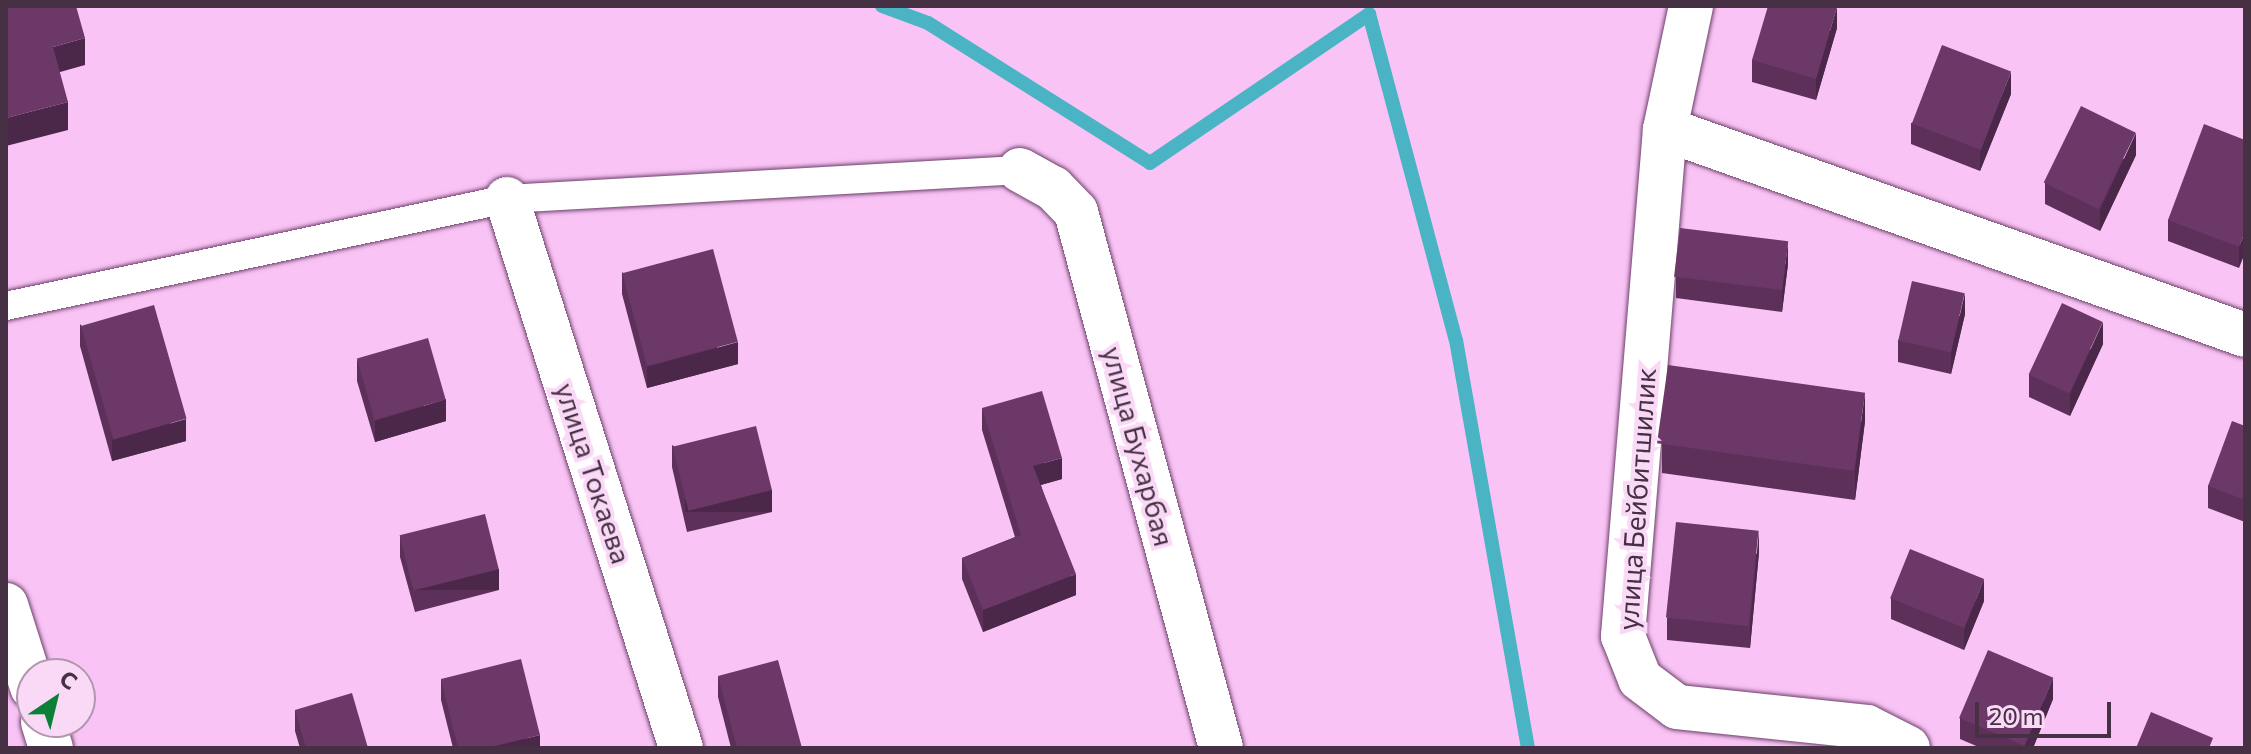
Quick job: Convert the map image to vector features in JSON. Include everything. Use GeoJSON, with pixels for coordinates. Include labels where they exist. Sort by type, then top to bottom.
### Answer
{"type":"FeatureCollection","features":[{"type":"Feature","properties":{"kind":"street","name":"улица Бейбитшилик"},"geometry":{"type":"LineString","coordinates":[[1691,6],[1665,129],[1623,636],[1640,679],[1677,707],[1867,727],[1908,748]]}},
{"type":"Feature","properties":{"kind":"street"},"geometry":{"type":"LineString","coordinates":[[1665,129],[2245,335]]}},
{"type":"Feature","properties":{"kind":"street","name":"улица Бухарбая"},"geometry":{"type":"LineString","coordinates":[[1020,170],[1053,188],[1076,212],[1221,748]]}},
{"type":"Feature","properties":{"kind":"street","name":"улица Токаева"},"geometry":{"type":"LineString","coordinates":[[507,199],[681,748]]}},
{"type":"Feature","properties":{"kind":"street"},"geometry":{"type":"LineString","coordinates":[[6,605],[23,658]]}},
{"type":"Feature","properties":{"kind":"lane"},"geometry":{"type":"LineString","coordinates":[[6,306],[507,199],[1020,170]]}},
{"type":"Feature","properties":{"kind":"building"},"geometry":{"type":"Polygon","coordinates":[[[6,6],[76,6],[85,38],[53,47],[68,102],[6,118],[6,6]]]}},
{"type":"Feature","properties":{"kind":"building"},"geometry":{"type":"Polygon","coordinates":[[[1768,6],[1837,7],[1816,79],[1752,60],[1768,6]]]}},
{"type":"Feature","properties":{"kind":"building"},"geometry":{"type":"Polygon","coordinates":[[[1942,45],[2011,72],[1981,150],[1912,123],[1942,45]]]}},
{"type":"Feature","properties":{"kind":"building"},"geometry":{"type":"Polygon","coordinates":[[[2081,106],[2136,133],[2099,209],[2044,182],[2081,106]]]}},
{"type":"Feature","properties":{"kind":"building"},"geometry":{"type":"Polygon","coordinates":[[[2204,124],[2245,140],[2245,232],[2239,247],[2168,220],[2204,124]]]}},
{"type":"Feature","properties":{"kind":"building"},"geometry":{"type":"Polygon","coordinates":[[[1680,228],[1788,241],[1782,290],[1674,277],[1680,228]]]}},
{"type":"Feature","properties":{"kind":"building"},"geometry":{"type":"Polygon","coordinates":[[[713,249],[738,342],[647,366],[622,273],[713,249]]]}},
{"type":"Feature","properties":{"kind":"building"},"geometry":{"type":"Polygon","coordinates":[[[1912,281],[1965,293],[1951,353],[1898,340],[1912,281]]]}},
{"type":"Feature","properties":{"kind":"building"},"geometry":{"type":"Polygon","coordinates":[[[2062,303],[2103,322],[2069,394],[2029,375],[2062,303]]]}},
{"type":"Feature","properties":{"kind":"building"},"geometry":{"type":"Polygon","coordinates":[[[154,305],[187,418],[113,439],[81,326],[154,305]]]}},
{"type":"Feature","properties":{"kind":"building"},"geometry":{"type":"Polygon","coordinates":[[[428,338],[446,400],[375,420],[357,358],[428,338]]]}},
{"type":"Feature","properties":{"kind":"building"},"geometry":{"type":"Polygon","coordinates":[[[1668,365],[1865,393],[1854,471],[1657,443],[1668,365]]]}},
{"type":"Feature","properties":{"kind":"building"},"geometry":{"type":"Polygon","coordinates":[[[1042,391],[1062,458],[1033,466],[1076,574],[983,610],[962,558],[1021,535],[982,408],[1042,391]]]}},
{"type":"Feature","properties":{"kind":"building"},"geometry":{"type":"Polygon","coordinates":[[[2232,421],[2245,426],[2245,500],[2208,486],[2232,421]]]}},
{"type":"Feature","properties":{"kind":"building"},"geometry":{"type":"Polygon","coordinates":[[[756,426],[772,490],[689,511],[673,447],[756,426]]]}},
{"type":"Feature","properties":{"kind":"building"},"geometry":{"type":"Polygon","coordinates":[[[485,514],[499,569],[413,591],[400,535],[485,514]]]}},
{"type":"Feature","properties":{"kind":"building"},"geometry":{"type":"Polygon","coordinates":[[[1676,522],[1759,531],[1749,626],[1666,617],[1676,522]]]}},
{"type":"Feature","properties":{"kind":"building"},"geometry":{"type":"Polygon","coordinates":[[[1910,549],[1984,579],[1964,628],[1890,598],[1910,549]]]}},
{"type":"Feature","properties":{"kind":"building"},"geometry":{"type":"Polygon","coordinates":[[[1988,650],[2053,678],[2024,746],[1959,718],[1988,650]]]}},
{"type":"Feature","properties":{"kind":"building"},"geometry":{"type":"Polygon","coordinates":[[[521,659],[540,735],[487,748],[458,748],[441,679],[521,659]]]}},
{"type":"Feature","properties":{"kind":"building"},"geometry":{"type":"Polygon","coordinates":[[[778,660],[802,748],[737,748],[718,676],[778,660]]]}},
{"type":"Feature","properties":{"kind":"building"},"geometry":{"type":"Polygon","coordinates":[[[352,693],[368,748],[306,748],[295,710],[352,693]]]}},
{"type":"Feature","properties":{"kind":"building"},"geometry":{"type":"Polygon","coordinates":[[[2151,712],[2213,738],[2209,748],[2136,748],[2151,712]]]}},
{"type":"Feature","properties":{"kind":"waterway"},"geometry":{"type":"LineString","coordinates":[[882,6],[928,23],[1150,163],[1369,14],[1456,340],[1528,748]]}}]}
